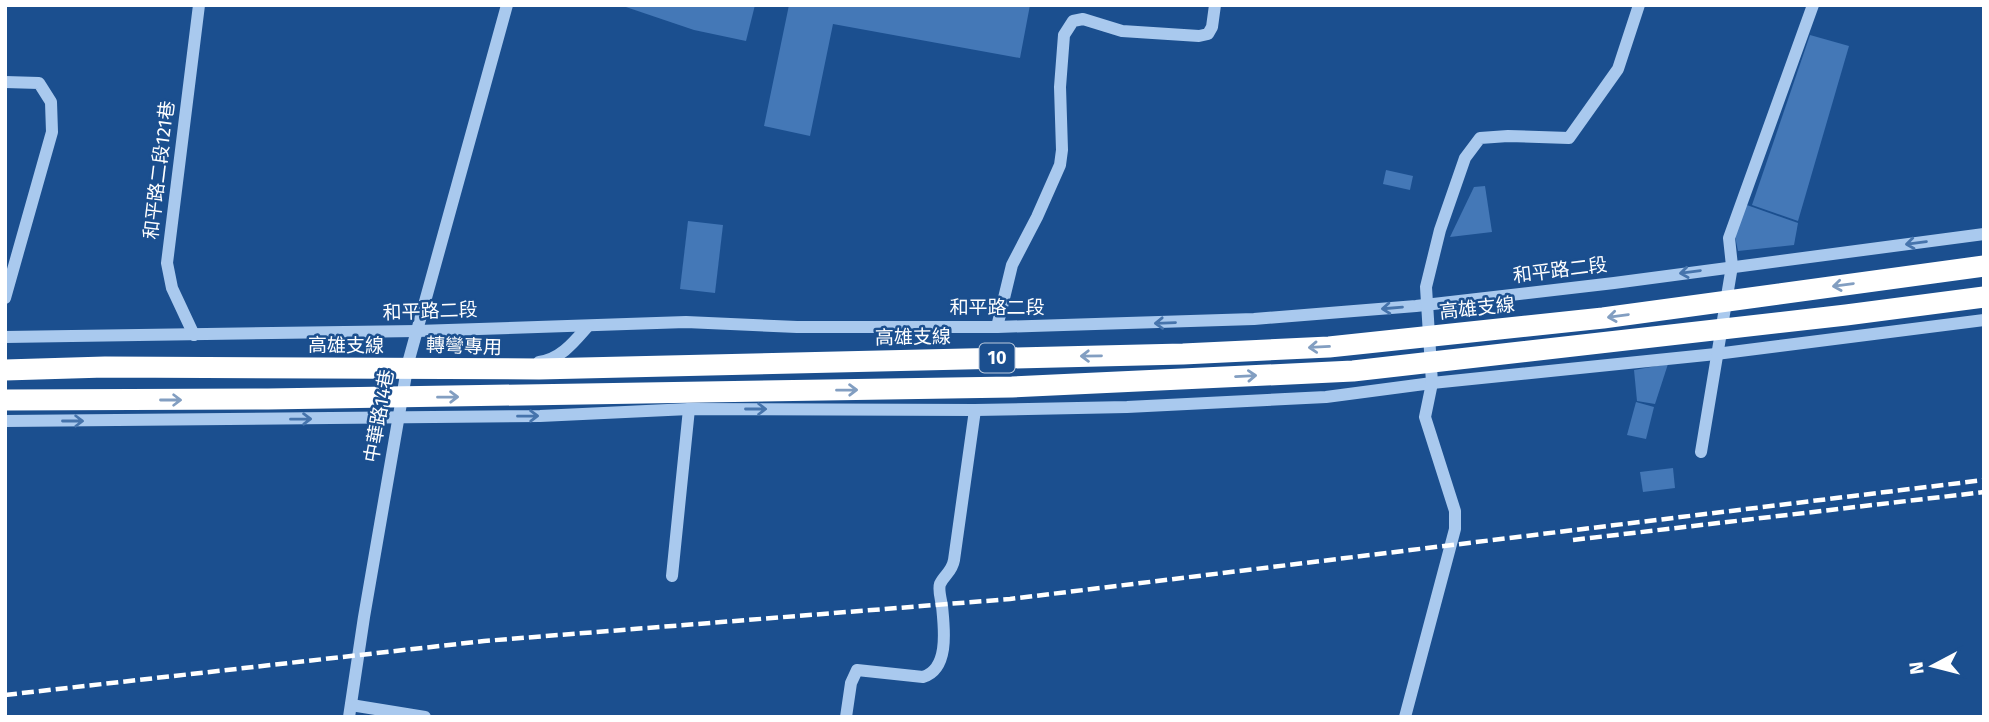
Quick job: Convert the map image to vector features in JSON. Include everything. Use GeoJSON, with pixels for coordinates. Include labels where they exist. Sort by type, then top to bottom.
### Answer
{"type":"FeatureCollection","features":[{"type":"Feature","properties":{"kind":"highway","name":"高雄支線"},"geometry":{"type":"LineString","coordinates":[[5,370],[105,367],[540,369],[1183,354],[1329,347],[1602,318],[1984,266]]}},
{"type":"Feature","properties":{"kind":"highway","name":"10"},"geometry":{"type":"LineString","coordinates":[[5,400],[352,398],[1012,387],[1353,371],[1846,316],[1984,297]]}},
{"type":"Feature","properties":{"kind":"street","name":"和平路二段121巷"},"geometry":{"type":"LineString","coordinates":[[194,335],[172,288],[167,263],[199,5]]}},
{"type":"Feature","properties":{"kind":"street","name":"中華路14巷"},"geometry":{"type":"LineString","coordinates":[[350,711],[408,363],[507,5]]}},
{"type":"Feature","properties":{"kind":"street"},"geometry":{"type":"LineString","coordinates":[[997,327],[1012,265],[1060,165],[1060,87],[1064,35],[1068,27],[1073,21],[1083,19],[1122,31],[1199,36],[1208,34],[1212,27],[1215,5]]}},
{"type":"Feature","properties":{"kind":"street"},"geometry":{"type":"LineString","coordinates":[[1405,717],[1455,530],[1454,511],[1425,417],[1432,383],[1426,287],[1440,230],[1465,158],[1480,138],[1569,138],[1618,69],[1639,5]]}},
{"type":"Feature","properties":{"kind":"street"},"geometry":{"type":"LineString","coordinates":[[1701,452],[1732,266],[1729,238],[1813,5]]}},
{"type":"Feature","properties":{"kind":"street"},"geometry":{"type":"LineString","coordinates":[[5,82],[39,83],[51,102],[52,132],[5,298]]}},
{"type":"Feature","properties":{"kind":"street","name":"和平路二段"},"geometry":{"type":"LineString","coordinates":[[5,337],[417,331],[686,322],[797,327],[997,327],[1254,319],[1427,305],[1614,284],[1984,234]]}},
{"type":"Feature","properties":{"kind":"street"},"geometry":{"type":"LineString","coordinates":[[5,421],[540,416],[690,409],[975,410],[1127,407],[1326,397],[1432,383],[1716,354],[1984,320]]}},
{"type":"Feature","properties":{"kind":"street","name":"轉彎專用"},"geometry":{"type":"LineString","coordinates":[[408,363],[489,369],[547,361],[566,351],[588,326]]}},
{"type":"Feature","properties":{"kind":"street"},"geometry":{"type":"LineString","coordinates":[[672,576],[690,409]]}},
{"type":"Feature","properties":{"kind":"street"},"geometry":{"type":"LineString","coordinates":[[846,717],[851,683],[857,670],[923,677],[933,672],[941,659],[944,627],[939,588],[953,568],[975,410]]}},
{"type":"Feature","properties":{"kind":"street"},"geometry":{"type":"LineString","coordinates":[[350,711],[425,717]]}},
{"type":"Feature","properties":{"kind":"building"},"geometry":{"type":"Polygon","coordinates":[[[620,5],[755,5],[746,41],[694,30],[620,5]]]}},
{"type":"Feature","properties":{"kind":"building"},"geometry":{"type":"Polygon","coordinates":[[[789,5],[1030,5],[1020,58],[833,24],[810,136],[764,126],[789,5]]]}},
{"type":"Feature","properties":{"kind":"building"},"geometry":{"type":"Polygon","coordinates":[[[1810,35],[1849,46],[1798,221],[1752,205],[1810,35]]]}},
{"type":"Feature","properties":{"kind":"building"},"geometry":{"type":"Polygon","coordinates":[[[1386,170],[1413,176],[1410,190],[1383,184],[1386,170]]]}},
{"type":"Feature","properties":{"kind":"building"},"geometry":{"type":"Polygon","coordinates":[[[1485,186],[1492,232],[1450,237],[1474,187],[1485,186]]]}},
{"type":"Feature","properties":{"kind":"building"},"geometry":{"type":"Polygon","coordinates":[[[1744,204],[1798,223],[1794,245],[1738,251],[1735,236],[1744,204]]]}},
{"type":"Feature","properties":{"kind":"building"},"geometry":{"type":"Polygon","coordinates":[[[688,221],[723,225],[715,293],[680,289],[688,221]]]}},
{"type":"Feature","properties":{"kind":"building"},"geometry":{"type":"Polygon","coordinates":[[[1668,364],[1655,404],[1637,401],[1634,370],[1668,364]]]}},
{"type":"Feature","properties":{"kind":"building"},"geometry":{"type":"Polygon","coordinates":[[[1636,402],[1654,407],[1646,439],[1627,435],[1636,402]]]}},
{"type":"Feature","properties":{"kind":"building"},"geometry":{"type":"Polygon","coordinates":[[[1673,468],[1675,488],[1643,492],[1640,472],[1673,468]]]}},
{"type":"Feature","properties":{"kind":"railway"},"geometry":{"type":"LineString","coordinates":[[5,695],[484,641],[1010,599],[1984,480]]}},
{"type":"Feature","properties":{"kind":"railway"},"geometry":{"type":"LineString","coordinates":[[1573,540],[1984,492]]}}]}
